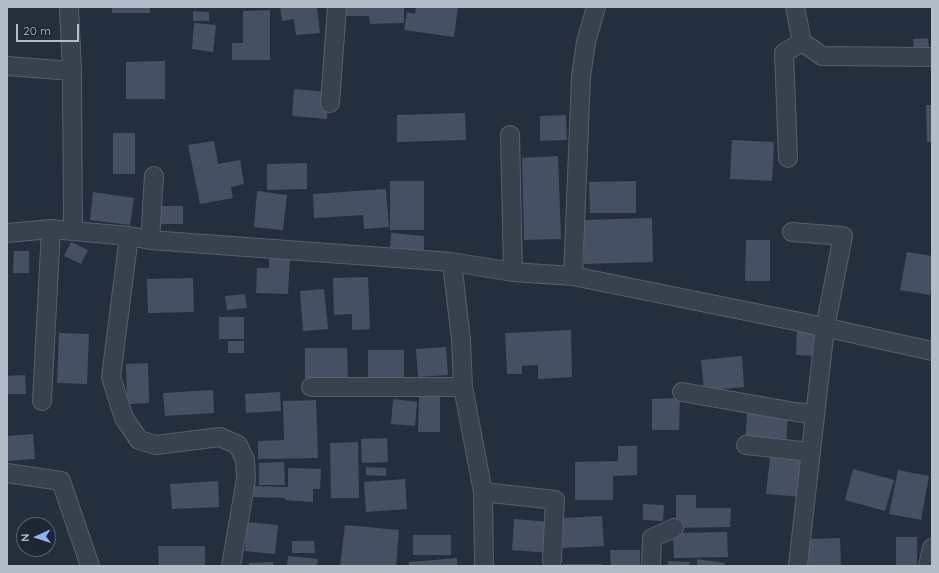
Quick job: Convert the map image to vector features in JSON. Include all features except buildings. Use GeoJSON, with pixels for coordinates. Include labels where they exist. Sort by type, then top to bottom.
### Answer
{"type":"FeatureCollection","features":[{"type":"Feature","properties":{"kind":"street"},"geometry":{"type":"LineString","coordinates":[[69,7],[72,71],[73,231]]}},
{"type":"Feature","properties":{"kind":"street"},"geometry":{"type":"LineString","coordinates":[[330,103],[337,7]]}},
{"type":"Feature","properties":{"kind":"street"},"geometry":{"type":"LineString","coordinates":[[573,276],[581,77],[586,42],[596,7]]}},
{"type":"Feature","properties":{"kind":"street"},"geometry":{"type":"LineString","coordinates":[[795,7],[802,42],[822,56],[932,57]]}},
{"type":"Feature","properties":{"kind":"street"},"geometry":{"type":"LineString","coordinates":[[788,158],[784,53],[802,42]]}},
{"type":"Feature","properties":{"kind":"street"},"geometry":{"type":"LineString","coordinates":[[7,66],[72,71]]}},
{"type":"Feature","properties":{"kind":"street"},"geometry":{"type":"LineString","coordinates":[[510,135],[513,272]]}},
{"type":"Feature","properties":{"kind":"street"},"geometry":{"type":"LineString","coordinates":[[150,240],[154,176]]}},
{"type":"Feature","properties":{"kind":"street"},"geometry":{"type":"LineString","coordinates":[[42,401],[51,229]]}},
{"type":"Feature","properties":{"kind":"street"},"geometry":{"type":"LineString","coordinates":[[7,234],[51,229],[129,236],[150,240],[452,262],[513,272],[573,276],[932,351]]}},
{"type":"Feature","properties":{"kind":"street"},"geometry":{"type":"LineString","coordinates":[[792,232],[842,236],[825,328],[798,565]]}},
{"type":"Feature","properties":{"kind":"street"},"geometry":{"type":"LineString","coordinates":[[129,236],[111,377],[124,418],[139,440],[156,445],[220,437],[238,445],[245,460],[246,479],[232,566]]}},
{"type":"Feature","properties":{"kind":"street"},"geometry":{"type":"LineString","coordinates":[[452,262],[461,340],[463,387],[483,492],[484,566]]}},
{"type":"Feature","properties":{"kind":"street"},"geometry":{"type":"LineString","coordinates":[[311,387],[463,387]]}},
{"type":"Feature","properties":{"kind":"street"},"geometry":{"type":"LineString","coordinates":[[682,392],[814,414]]}},
{"type":"Feature","properties":{"kind":"street"},"geometry":{"type":"LineString","coordinates":[[746,445],[811,452]]}},
{"type":"Feature","properties":{"kind":"street"},"geometry":{"type":"LineString","coordinates":[[7,473],[61,481],[90,566]]}},
{"type":"Feature","properties":{"kind":"street"},"geometry":{"type":"LineString","coordinates":[[483,492],[554,500],[552,560]]}},
{"type":"Feature","properties":{"kind":"street"},"geometry":{"type":"LineString","coordinates":[[651,566],[652,538],[674,528]]}},
{"type":"Feature","properties":{"kind":"street"},"geometry":{"type":"LineString","coordinates":[[928,566],[932,548]]}}]}
